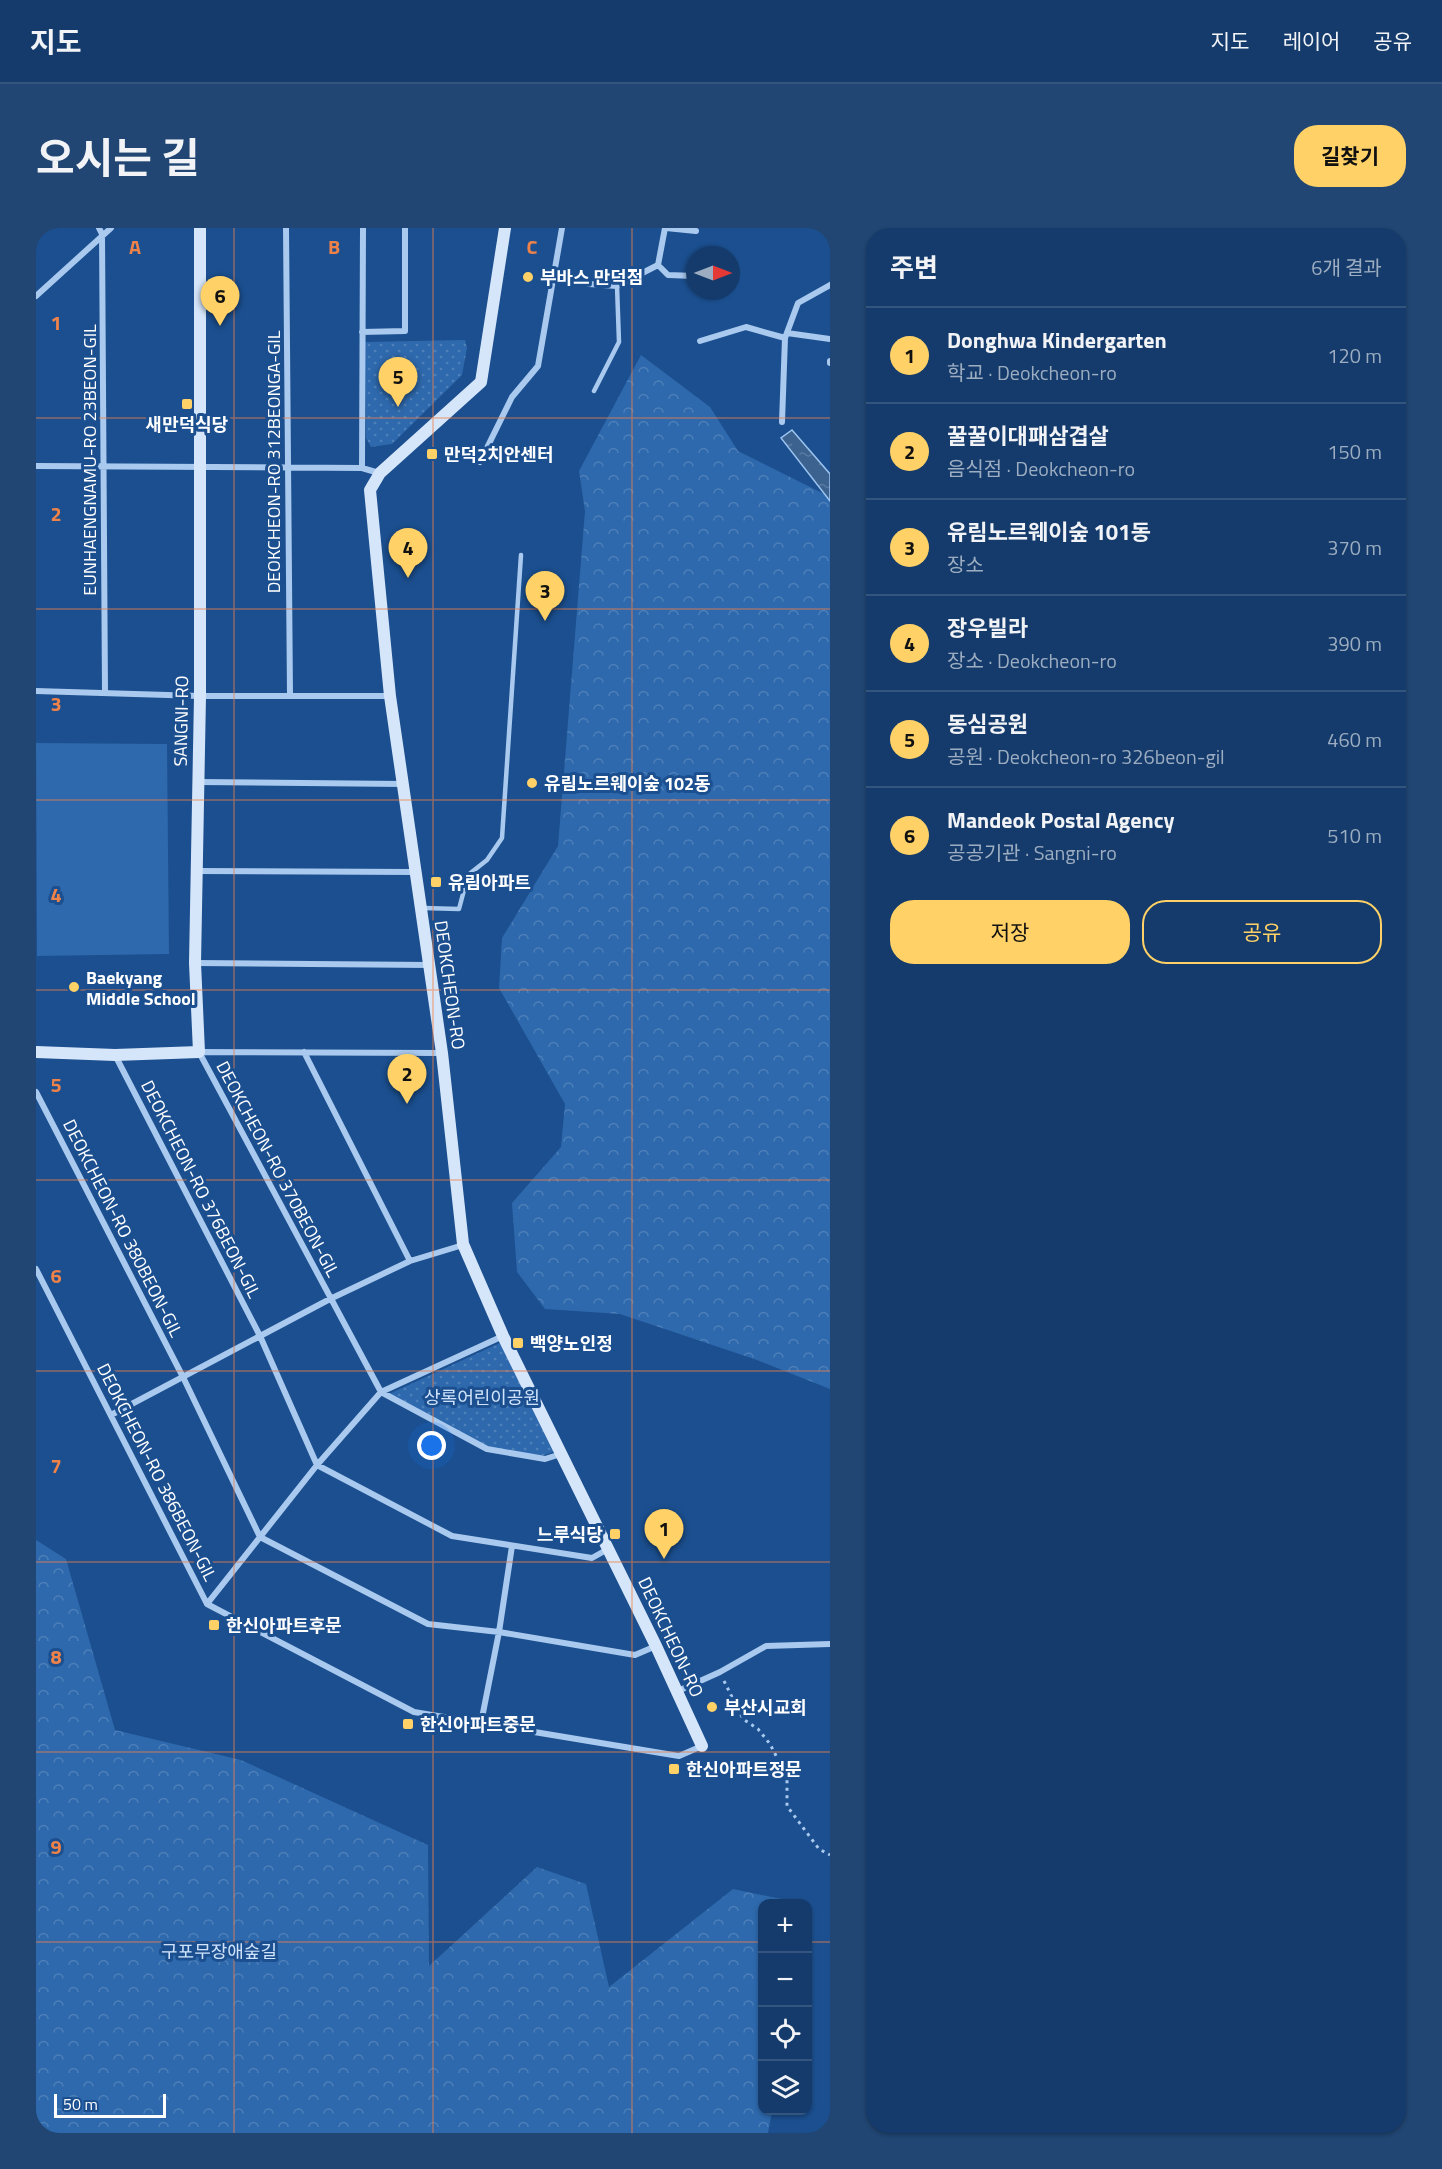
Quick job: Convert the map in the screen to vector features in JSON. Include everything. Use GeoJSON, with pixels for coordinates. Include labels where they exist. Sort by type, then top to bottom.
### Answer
{"type":"FeatureCollection","features":[{"type":"Feature","properties":{"kind":"main road","name":"SANGNI-RO"},"geometry":{"type":"LineString","coordinates":[[199,1052],[195,963],[200,696],[200,228]]}},
{"type":"Feature","properties":{"kind":"main road","name":"DEOKCHEON-RO"},"geometry":{"type":"LineString","coordinates":[[505,228],[481,382],[380,473],[370,490],[390,696],[442,1053],[463,1244],[503,1336],[678,1691],[702,1746]]}},
{"type":"Feature","properties":{"kind":"main road"},"geometry":{"type":"LineString","coordinates":[[36,1052],[115,1055],[199,1052]]}},
{"type":"Feature","properties":{"kind":"street"},"geometry":{"type":"LineString","coordinates":[[36,296],[100,231],[111,228]]}},
{"type":"Feature","properties":{"kind":"street","name":"DEOKCHEON-RO 312BEONGA-GIL"},"geometry":{"type":"LineString","coordinates":[[286,228],[290,695]]}},
{"type":"Feature","properties":{"kind":"street"},"geometry":{"type":"LineString","coordinates":[[362,468],[363,228]]}},
{"type":"Feature","properties":{"kind":"street"},"geometry":{"type":"LineString","coordinates":[[362,332],[405,331],[405,228]]}},
{"type":"Feature","properties":{"kind":"street"},"geometry":{"type":"LineString","coordinates":[[480,462],[512,397],[538,366],[561,228]]}},
{"type":"Feature","properties":{"kind":"street"},"geometry":{"type":"LineString","coordinates":[[658,265],[666,228],[696,231]]}},
{"type":"Feature","properties":{"kind":"street","name":"EUNHAENGNAMU-RO 23BEON-GIL"},"geometry":{"type":"LineString","coordinates":[[100,231],[105,466],[105,693]]}},
{"type":"Feature","properties":{"kind":"street"},"geometry":{"type":"LineString","coordinates":[[554,271],[589,284],[617,286],[658,265]]}},
{"type":"Feature","properties":{"kind":"street"},"geometry":{"type":"LineString","coordinates":[[658,265],[668,275],[686,276]]}},
{"type":"Feature","properties":{"kind":"street"},"geometry":{"type":"LineString","coordinates":[[782,422],[786,336],[798,303],[830,285]]}},
{"type":"Feature","properties":{"kind":"street"},"geometry":{"type":"LineString","coordinates":[[700,341],[746,327],[786,336],[830,339]]}},
{"type":"Feature","properties":{"kind":"street"},"geometry":{"type":"LineString","coordinates":[[36,466],[362,468],[380,473]]}},
{"type":"Feature","properties":{"kind":"street"},"geometry":{"type":"LineString","coordinates":[[36,691],[200,696],[390,696]]}},
{"type":"Feature","properties":{"kind":"street"},"geometry":{"type":"LineString","coordinates":[[198,782],[403,784]]}},
{"type":"Feature","properties":{"kind":"street"},"geometry":{"type":"LineString","coordinates":[[197,871],[415,872]]}},
{"type":"Feature","properties":{"kind":"street"},"geometry":{"type":"LineString","coordinates":[[195,963],[429,965]]}},
{"type":"Feature","properties":{"kind":"street"},"geometry":{"type":"LineString","coordinates":[[199,1052],[442,1053]]}},
{"type":"Feature","properties":{"kind":"street","name":"DEOKCHEON-RO 370BEON-GIL"},"geometry":{"type":"LineString","coordinates":[[199,1052],[381,1392]]}},
{"type":"Feature","properties":{"kind":"street"},"geometry":{"type":"LineString","coordinates":[[304,1052],[410,1261]]}},
{"type":"Feature","properties":{"kind":"street","name":"DEOKCHEON-RO 376BEON-GIL"},"geometry":{"type":"LineString","coordinates":[[115,1055],[260,1336],[318,1465]]}},
{"type":"Feature","properties":{"kind":"street","name":"DEOKCHEON-RO 380BEON-GIL"},"geometry":{"type":"LineString","coordinates":[[36,1092],[183,1377],[261,1537]]}},
{"type":"Feature","properties":{"kind":"street"},"geometry":{"type":"LineString","coordinates":[[330,1299],[410,1261],[463,1244]]}},
{"type":"Feature","properties":{"kind":"street","name":"DEOKCHEON-RO 386BEON-GIL"},"geometry":{"type":"LineString","coordinates":[[36,1269],[207,1604],[414,1712],[679,1756],[702,1746]]}},
{"type":"Feature","properties":{"kind":"street","name":"DEOKCHEON-RO 370BEON-GIL"},"geometry":{"type":"LineString","coordinates":[[260,1336],[330,1299]]}},
{"type":"Feature","properties":{"kind":"street"},"geometry":{"type":"LineString","coordinates":[[111,1415],[260,1336]]}},
{"type":"Feature","properties":{"kind":"street"},"geometry":{"type":"LineString","coordinates":[[207,1604],[318,1465],[381,1392],[503,1336]]}},
{"type":"Feature","properties":{"kind":"street"},"geometry":{"type":"LineString","coordinates":[[381,1392],[487,1449],[545,1459],[561,1454]]}},
{"type":"Feature","properties":{"kind":"street"},"geometry":{"type":"LineString","coordinates":[[318,1465],[452,1536],[592,1558],[608,1549]]}},
{"type":"Feature","properties":{"kind":"street"},"geometry":{"type":"LineString","coordinates":[[261,1537],[429,1624],[499,1632],[635,1655],[656,1646]]}},
{"type":"Feature","properties":{"kind":"street"},"geometry":{"type":"LineString","coordinates":[[481,1723],[499,1632],[512,1546]]}},
{"type":"Feature","properties":{"kind":"street"},"geometry":{"type":"LineString","coordinates":[[678,1691],[720,1672],[766,1646],[830,1644]]}},
{"type":"Feature","properties":{"kind":"lane"},"geometry":{"type":"LineString","coordinates":[[594,391],[619,342],[617,286]]}},
{"type":"Feature","properties":{"kind":"lane"},"geometry":{"type":"LineString","coordinates":[[421,908],[459,909],[468,875],[487,860],[502,838],[521,555]]}},
{"type":"Feature","properties":{"kind":"path"},"geometry":{"type":"LineString","coordinates":[[720,1672],[743,1719],[758,1729],[770,1744],[787,1777],[787,1806],[819,1849],[830,1855]]}},
{"type":"Feature","properties":{"kind":"green space"},"geometry":{"type":"Polygon","coordinates":[[[465,340],[467,348],[462,375],[392,444],[371,447],[366,438],[365,342],[465,340]]]}},
{"type":"Feature","properties":{"kind":"green space"},"geometry":{"type":"Polygon","coordinates":[[[641,355],[710,407],[738,451],[830,497],[830,1389],[757,1360],[620,1314],[545,1309],[517,1272],[512,1203],[561,1147],[565,1104],[499,988],[502,938],[558,846],[585,511],[579,471],[641,355]]]}},
{"type":"Feature","properties":{"kind":"green space"},"geometry":{"type":"Polygon","coordinates":[[[36,743],[167,744],[169,954],[37,956],[36,743]]]}},
{"type":"Feature","properties":{"kind":"green space","name":"상록어린이공원"},"geometry":{"type":"Polygon","coordinates":[[[502,1342],[556,1451],[541,1456],[486,1447],[389,1394],[502,1342]]]}},
{"type":"Feature","properties":{"kind":"green space","name":"구포무장애숲길"},"geometry":{"type":"Polygon","coordinates":[[[36,1540],[66,1559],[115,1730],[241,1760],[428,1845],[429,1966],[537,1867],[586,1884],[609,1987],[733,1889],[782,1899],[758,1899],[758,2115],[771,2115],[768,2133],[36,2133],[36,1540]]]}},
{"type":"Feature","properties":{"kind":"water"},"geometry":{"type":"Polygon","coordinates":[[[792,430],[830,474],[830,501],[781,438],[792,430]]]}},
{"type":"Feature","properties":{"kind":"place","name":"부바스 만덕점"},"geometry":{"type":"Point","coordinates":[528,277]}},
{"type":"Feature","properties":{"kind":"place","name":"Mandeok Postal Agency"},"geometry":{"type":"Point","coordinates":[220,326]}},
{"type":"Feature","properties":{"kind":"place","name":"새만덕식당"},"geometry":{"type":"Point","coordinates":[187,404]}},
{"type":"Feature","properties":{"kind":"place","name":"동심공원"},"geometry":{"type":"Point","coordinates":[398,407]}},
{"type":"Feature","properties":{"kind":"place","name":"만덕2치안센터"},"geometry":{"type":"Point","coordinates":[432,454]}},
{"type":"Feature","properties":{"kind":"place","name":"장우빌라"},"geometry":{"type":"Point","coordinates":[408,578]}},
{"type":"Feature","properties":{"kind":"place","name":"유림노르웨이숲 101동"},"geometry":{"type":"Point","coordinates":[545,621]}},
{"type":"Feature","properties":{"kind":"place","name":"유림노르웨이숲 102동"},"geometry":{"type":"Point","coordinates":[532,783]}},
{"type":"Feature","properties":{"kind":"place","name":"유림아파트"},"geometry":{"type":"Point","coordinates":[436,882]}},
{"type":"Feature","properties":{"kind":"place","name":"Baekyang Middle School"},"geometry":{"type":"Point","coordinates":[74,987]}},
{"type":"Feature","properties":{"kind":"place","name":"꿀꿀이대패삼겹살"},"geometry":{"type":"Point","coordinates":[407,1104]}},
{"type":"Feature","properties":{"kind":"place","name":"백양노인정"},"geometry":{"type":"Point","coordinates":[518,1343]}},
{"type":"Feature","properties":{"kind":"place","name":"느루식당"},"geometry":{"type":"Point","coordinates":[615,1534]}},
{"type":"Feature","properties":{"kind":"place","name":"Donghwa Kindergarten"},"geometry":{"type":"Point","coordinates":[664,1559]}},
{"type":"Feature","properties":{"kind":"place","name":"한신아파트후문"},"geometry":{"type":"Point","coordinates":[214,1625]}},
{"type":"Feature","properties":{"kind":"place","name":"부산시교회"},"geometry":{"type":"Point","coordinates":[712,1707]}},
{"type":"Feature","properties":{"kind":"place","name":"한신아파트중문"},"geometry":{"type":"Point","coordinates":[408,1724]}},
{"type":"Feature","properties":{"kind":"place","name":"한신아파트정문"},"geometry":{"type":"Point","coordinates":[674,1769]}}]}
